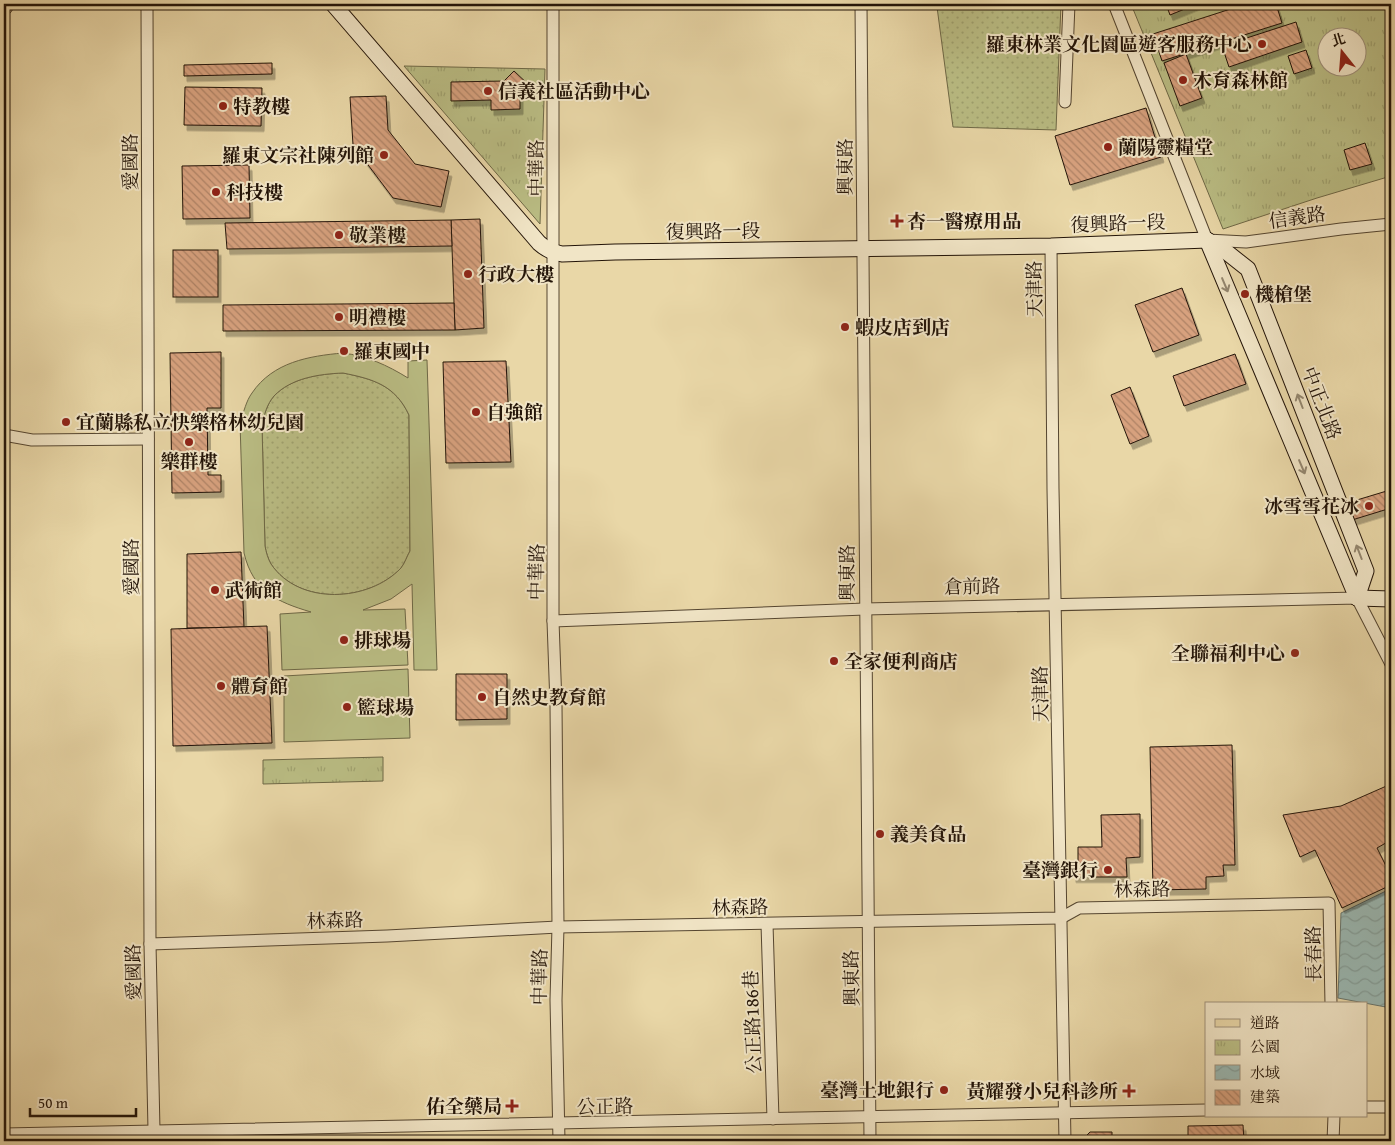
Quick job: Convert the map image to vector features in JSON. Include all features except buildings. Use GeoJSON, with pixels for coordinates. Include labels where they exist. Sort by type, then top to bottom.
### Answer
{"type":"FeatureCollection","features":[{"type":"Feature","properties":{"kind":"main road"},"geometry":{"type":"LineString","coordinates":[[333,4],[539,243],[554,253]]}},
{"type":"Feature","properties":{"kind":"main road"},"geometry":{"type":"LineString","coordinates":[[1207,240],[1357,598]]}},
{"type":"Feature","properties":{"kind":"main road","name":"復興路一段"},"geometry":{"type":"LineString","coordinates":[[554,253],[1051,246],[1207,240]]}},
{"type":"Feature","properties":{"kind":"main road","name":"中正北路"},"geometry":{"type":"LineString","coordinates":[[1207,240],[1224,250],[1248,269],[1366,571],[1357,598]]}},
{"type":"Feature","properties":{"kind":"main road","name":"倉前路"},"geometry":{"type":"LineString","coordinates":[[1357,598],[1391,599]]}},
{"type":"Feature","properties":{"kind":"street","name":"愛國路"},"geometry":{"type":"LineString","coordinates":[[147,4],[150,944],[154,1130]]}},
{"type":"Feature","properties":{"kind":"street","name":"中華路"},"geometry":{"type":"LineString","coordinates":[[553,4],[553,621],[556,704],[558,927],[556,1000],[559,1141]]}},
{"type":"Feature","properties":{"kind":"street","name":"興東路"},"geometry":{"type":"LineString","coordinates":[[861,4],[870,1141]]}},
{"type":"Feature","properties":{"kind":"street"},"geometry":{"type":"LineString","coordinates":[[1065,102],[1069,4]]}},
{"type":"Feature","properties":{"kind":"street"},"geometry":{"type":"LineString","coordinates":[[1114,4],[1207,240]]}},
{"type":"Feature","properties":{"kind":"street","name":"信義路"},"geometry":{"type":"LineString","coordinates":[[1207,240],[1246,242],[1391,224]]}},
{"type":"Feature","properties":{"kind":"street","name":"天津路"},"geometry":{"type":"LineString","coordinates":[[1051,246],[1065,1141]]}},
{"type":"Feature","properties":{"kind":"street"},"geometry":{"type":"LineString","coordinates":[[4,435],[32,440],[148,438]]}},
{"type":"Feature","properties":{"kind":"street"},"geometry":{"type":"LineString","coordinates":[[1357,598],[1391,664]]}},
{"type":"Feature","properties":{"kind":"street","name":"倉前路"},"geometry":{"type":"LineString","coordinates":[[553,621],[865,609],[1357,598]]}},
{"type":"Feature","properties":{"kind":"street","name":"林森路"},"geometry":{"type":"LineString","coordinates":[[150,944],[387,936],[558,927],[1061,918],[1079,908],[1329,903]]}},
{"type":"Feature","properties":{"kind":"street","name":"長春路"},"geometry":{"type":"LineString","coordinates":[[1329,903],[1331,1002]]}},
{"type":"Feature","properties":{"kind":"street","name":"公正路186巷"},"geometry":{"type":"LineString","coordinates":[[767,924],[773,1120]]}},
{"type":"Feature","properties":{"kind":"street"},"geometry":{"type":"LineString","coordinates":[[1368,1107],[1391,1107]]}},
{"type":"Feature","properties":{"kind":"street","name":"公正路"},"geometry":{"type":"LineString","coordinates":[[4,1134],[154,1130],[255,1136],[559,1124],[1205,1110]]}},
{"type":"Feature","properties":{"kind":"street"},"geometry":{"type":"LineString","coordinates":[[1333,1141],[1334,1118]]}},
{"type":"Feature","properties":{"kind":"green space"},"geometry":{"type":"Polygon","coordinates":[[[944,4],[1061,4],[1056,130],[953,127],[937,7],[944,4]]]}},
{"type":"Feature","properties":{"kind":"green space"},"geometry":{"type":"Polygon","coordinates":[[[1131,4],[1391,4],[1391,176],[1223,229],[1131,4]]]}},
{"type":"Feature","properties":{"kind":"green space"},"geometry":{"type":"Polygon","coordinates":[[[404,66],[545,69],[540,224],[404,66]]]}},
{"type":"Feature","properties":{"kind":"green space"},"geometry":{"type":"Polygon","coordinates":[[[343,353],[352,354],[385,365],[408,378],[408,361],[427,360],[437,670],[414,670],[412,584],[391,599],[363,610],[405,609],[408,665],[282,670],[280,614],[311,612],[277,599],[260,586],[253,577],[244,553],[240,422],[250,396],[270,374],[293,362],[317,356],[343,353]],[[343,373],[324,374],[306,378],[281,390],[274,396],[266,410],[262,425],[265,546],[267,555],[271,564],[283,578],[299,587],[316,593],[353,593],[371,588],[401,568],[410,551],[409,415],[390,390],[373,381],[343,373]]]}},
{"type":"Feature","properties":{"kind":"green space"},"geometry":{"type":"Polygon","coordinates":[[[343,373],[373,381],[390,390],[409,415],[410,551],[401,568],[371,588],[353,593],[316,593],[299,587],[283,578],[269,560],[265,546],[262,425],[269,402],[281,390],[306,378],[324,374],[343,373]]]}},
{"type":"Feature","properties":{"kind":"green space","name":"籃球場"},"geometry":{"type":"Polygon","coordinates":[[[408,669],[410,738],[284,742],[284,676],[408,669]]]}},
{"type":"Feature","properties":{"kind":"green space"},"geometry":{"type":"Polygon","coordinates":[[[383,757],[383,781],[263,784],[263,760],[383,757]]]}},
{"type":"Feature","properties":{"kind":"water"},"geometry":{"type":"Polygon","coordinates":[[[1390,889],[1391,1008],[1368,1004],[1368,1002],[1338,998],[1341,913],[1390,889]]]}},
{"type":"Feature","properties":{"kind":"place","name":"羅東林業文化園區遊客服務中心"},"geometry":{"type":"Point","coordinates":[1262,44]}},
{"type":"Feature","properties":{"kind":"place","name":"木育森林館"},"geometry":{"type":"Point","coordinates":[1183,80]}},
{"type":"Feature","properties":{"kind":"place","name":"信義社區活動中心"},"geometry":{"type":"Point","coordinates":[488,91]}},
{"type":"Feature","properties":{"kind":"place","name":"特教樓"},"geometry":{"type":"Point","coordinates":[223,106]}},
{"type":"Feature","properties":{"kind":"place","name":"蘭陽靈糧堂"},"geometry":{"type":"Point","coordinates":[1108,147]}},
{"type":"Feature","properties":{"kind":"place","name":"羅東文宗社陳列館"},"geometry":{"type":"Point","coordinates":[384,155]}},
{"type":"Feature","properties":{"kind":"place","name":"科技樓"},"geometry":{"type":"Point","coordinates":[216,192]}},
{"type":"Feature","properties":{"kind":"place","name":"杏一醫療用品"},"geometry":{"type":"Point","coordinates":[897,221]}},
{"type":"Feature","properties":{"kind":"place","name":"敬業樓"},"geometry":{"type":"Point","coordinates":[339,235]}},
{"type":"Feature","properties":{"kind":"place","name":"行政大樓"},"geometry":{"type":"Point","coordinates":[468,274]}},
{"type":"Feature","properties":{"kind":"place","name":"機槍堡"},"geometry":{"type":"Point","coordinates":[1245,294]}},
{"type":"Feature","properties":{"kind":"place","name":"明禮樓"},"geometry":{"type":"Point","coordinates":[339,317]}},
{"type":"Feature","properties":{"kind":"place","name":"蝦皮店到店"},"geometry":{"type":"Point","coordinates":[845,327]}},
{"type":"Feature","properties":{"kind":"place","name":"羅東國中"},"geometry":{"type":"Point","coordinates":[344,351]}},
{"type":"Feature","properties":{"kind":"place","name":"自強館"},"geometry":{"type":"Point","coordinates":[476,412]}},
{"type":"Feature","properties":{"kind":"place","name":"宜蘭縣私立快樂格林幼兒園"},"geometry":{"type":"Point","coordinates":[66,422]}},
{"type":"Feature","properties":{"kind":"place","name":"樂群樓"},"geometry":{"type":"Point","coordinates":[189,442]}},
{"type":"Feature","properties":{"kind":"place","name":"冰雪雪花冰"},"geometry":{"type":"Point","coordinates":[1369,506]}},
{"type":"Feature","properties":{"kind":"place","name":"武術館"},"geometry":{"type":"Point","coordinates":[215,590]}},
{"type":"Feature","properties":{"kind":"place","name":"排球場"},"geometry":{"type":"Point","coordinates":[344,640]}},
{"type":"Feature","properties":{"kind":"place","name":"全聯福利中心"},"geometry":{"type":"Point","coordinates":[1295,653]}},
{"type":"Feature","properties":{"kind":"place","name":"全家便利商店"},"geometry":{"type":"Point","coordinates":[834,661]}},
{"type":"Feature","properties":{"kind":"place","name":"體育館"},"geometry":{"type":"Point","coordinates":[221,686]}},
{"type":"Feature","properties":{"kind":"place","name":"自然史教育館"},"geometry":{"type":"Point","coordinates":[482,697]}},
{"type":"Feature","properties":{"kind":"place","name":"籃球場"},"geometry":{"type":"Point","coordinates":[347,707]}},
{"type":"Feature","properties":{"kind":"place","name":"義美食品"},"geometry":{"type":"Point","coordinates":[880,834]}},
{"type":"Feature","properties":{"kind":"place","name":"臺灣銀行"},"geometry":{"type":"Point","coordinates":[1108,870]}},
{"type":"Feature","properties":{"kind":"place","name":"臺灣土地銀行"},"geometry":{"type":"Point","coordinates":[944,1090]}},
{"type":"Feature","properties":{"kind":"place","name":"黃耀發小兒科診所"},"geometry":{"type":"Point","coordinates":[1129,1091]}},
{"type":"Feature","properties":{"kind":"place","name":"佑全藥局"},"geometry":{"type":"Point","coordinates":[512,1106]}}]}
